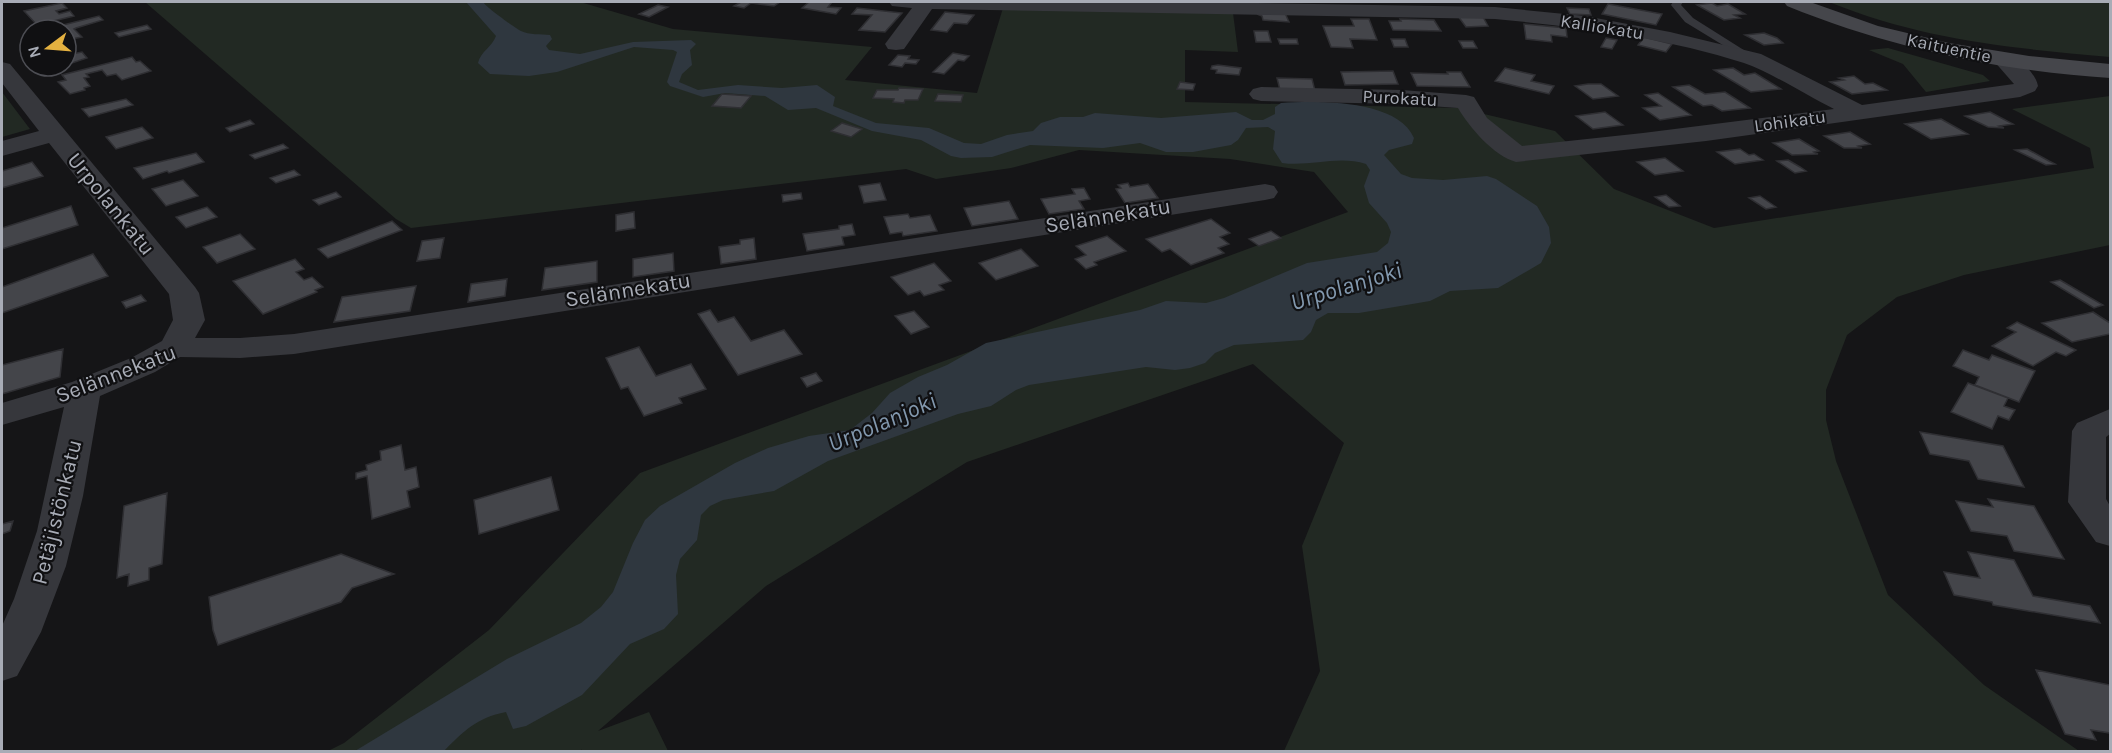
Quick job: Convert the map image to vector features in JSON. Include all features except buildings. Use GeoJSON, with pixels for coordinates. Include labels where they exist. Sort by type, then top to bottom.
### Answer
{"type":"FeatureCollection","features":[{"type":"Feature","properties":{"kind":"street","name":"Kalliokatu"},"geometry":{"type":"LineString","coordinates":[[899,2],[1495,13],[1585,22],[1670,38],[1753,59],[1858,112]]}},
{"type":"Feature","properties":{"kind":"street"},"geometry":{"type":"LineString","coordinates":[[896,44],[927,2]]}},
{"type":"Feature","properties":{"kind":"street","name":"Kaituentie"},"geometry":{"type":"LineString","coordinates":[[1794,2],[1869,30],[1932,46],[2004,60],[2110,71]]}},
{"type":"Feature","properties":{"kind":"street","name":"Lohikatu"},"geometry":{"type":"LineString","coordinates":[[1516,154],[1593,147],[1858,112],[2020,90],[2027,86],[2026,81],[2004,60]]}},
{"type":"Feature","properties":{"kind":"street","name":"Urpolankatu"},"geometry":{"type":"LineString","coordinates":[[2,69],[184,293],[189,320],[174,347]]}},
{"type":"Feature","properties":{"kind":"street","name":"Purokatu"},"geometry":{"type":"LineString","coordinates":[[1261,94],[1410,97],[1466,102],[1478,122],[1516,154]]}},
{"type":"Feature","properties":{"kind":"street"},"geometry":{"type":"LineString","coordinates":[[2,149],[54,134]]}},
{"type":"Feature","properties":{"kind":"street","name":"Selännekatu"},"geometry":{"type":"LineString","coordinates":[[2,414],[84,390],[143,365],[174,347],[240,348],[294,344],[1265,192]]}},
{"type":"Feature","properties":{"kind":"street","name":"Petäjistönkatu"},"geometry":{"type":"LineString","coordinates":[[2,663],[22,630],[48,566],[71,469],[84,390]]}},
{"type":"Feature","properties":{"kind":"street"},"geometry":{"type":"LineString","coordinates":[[2110,420],[2089,431],[2088,502],[2110,532]]}},
{"type":"Feature","properties":{"kind":"lane"},"geometry":{"type":"LineString","coordinates":[[1678,2],[1676,4],[1689,20],[1753,59]]}},
{"type":"Feature","properties":{"kind":"shaded area"},"geometry":{"type":"Polygon","coordinates":[[[145,2],[580,2],[673,29],[872,47],[845,80],[977,93],[1003,8],[1233,13],[1238,52],[1185,50],[1185,102],[1459,108],[1555,131],[1614,189],[1714,228],[2094,168],[2090,148],[2012,109],[2110,96],[2110,245],[1964,275],[1897,297],[1847,335],[1826,390],[1826,420],[1836,461],[1888,595],[1984,685],[2079,751],[1284,751],[1320,671],[1302,546],[1344,443],[1253,364],[967,462],[766,586],[598,731],[649,712],[668,751],[581,751],[582,749],[579,752],[328,751],[344,743],[489,630],[640,473],[1348,212],[1314,172],[1230,159],[1079,150],[1011,168],[936,179],[906,169],[411,228],[396,219],[145,2]]]}},
{"type":"Feature","properties":{"kind":"shaded area"},"geometry":{"type":"Polygon","coordinates":[[[1829,2],[2110,2],[2110,57],[2002,46],[1933,34],[1864,15],[1829,2]]]}},
{"type":"Feature","properties":{"kind":"shaded area"},"geometry":{"type":"Polygon","coordinates":[[[1888,48],[1983,75],[1990,81],[1926,92],[1903,64],[1869,50],[1888,48]]]}},
{"type":"Feature","properties":{"kind":"shaded area"},"geometry":{"type":"Polygon","coordinates":[[[2,92],[30,129],[2,137],[2,92]]]}},
{"type":"Feature","properties":{"kind":"water","name":"Urpolanjoki"},"geometry":{"type":"Polygon","coordinates":[[[466,2],[483,2],[524,32],[550,35],[552,39],[546,46],[549,50],[580,54],[633,42],[691,40],[696,44],[690,50],[692,65],[682,74],[679,82],[698,90],[738,85],[782,88],[817,85],[835,97],[833,106],[876,123],[929,128],[964,143],[981,144],[1007,135],[1033,131],[1041,123],[1060,117],[1083,117],[1095,113],[1161,118],[1236,112],[1252,120],[1263,120],[1275,114],[1275,107],[1281,103],[1334,103],[1374,109],[1405,125],[1414,138],[1412,144],[1389,150],[1384,155],[1401,174],[1412,178],[1443,180],[1487,176],[1496,179],[1537,206],[1549,227],[1551,243],[1541,263],[1498,288],[1450,291],[1430,301],[1359,313],[1328,313],[1316,320],[1311,332],[1303,340],[1234,345],[1215,353],[1205,363],[1190,368],[1175,370],[1146,367],[1029,385],[1016,390],[991,406],[958,414],[828,461],[774,491],[723,500],[710,506],[701,515],[697,540],[680,559],[676,575],[678,614],[664,629],[630,644],[582,695],[526,726],[513,729],[506,712],[486,718],[464,731],[444,751],[355,751],[507,659],[581,623],[601,607],[613,592],[645,520],[660,506],[735,463],[768,448],[809,436],[850,430],[872,413],[890,393],[986,343],[1140,310],[1166,301],[1206,303],[1224,298],[1307,263],[1377,252],[1388,243],[1391,232],[1387,223],[1369,203],[1364,186],[1370,170],[1366,164],[1345,161],[1282,163],[1273,149],[1275,131],[1268,127],[1246,128],[1238,140],[1231,145],[1193,152],[1166,152],[1140,143],[1103,148],[1030,145],[992,157],[961,158],[951,156],[921,140],[872,131],[816,108],[788,110],[765,96],[725,93],[703,97],[670,86],[667,82],[677,52],[673,50],[634,47],[557,72],[529,76],[490,74],[478,63],[496,36],[466,2]]]}}]}
